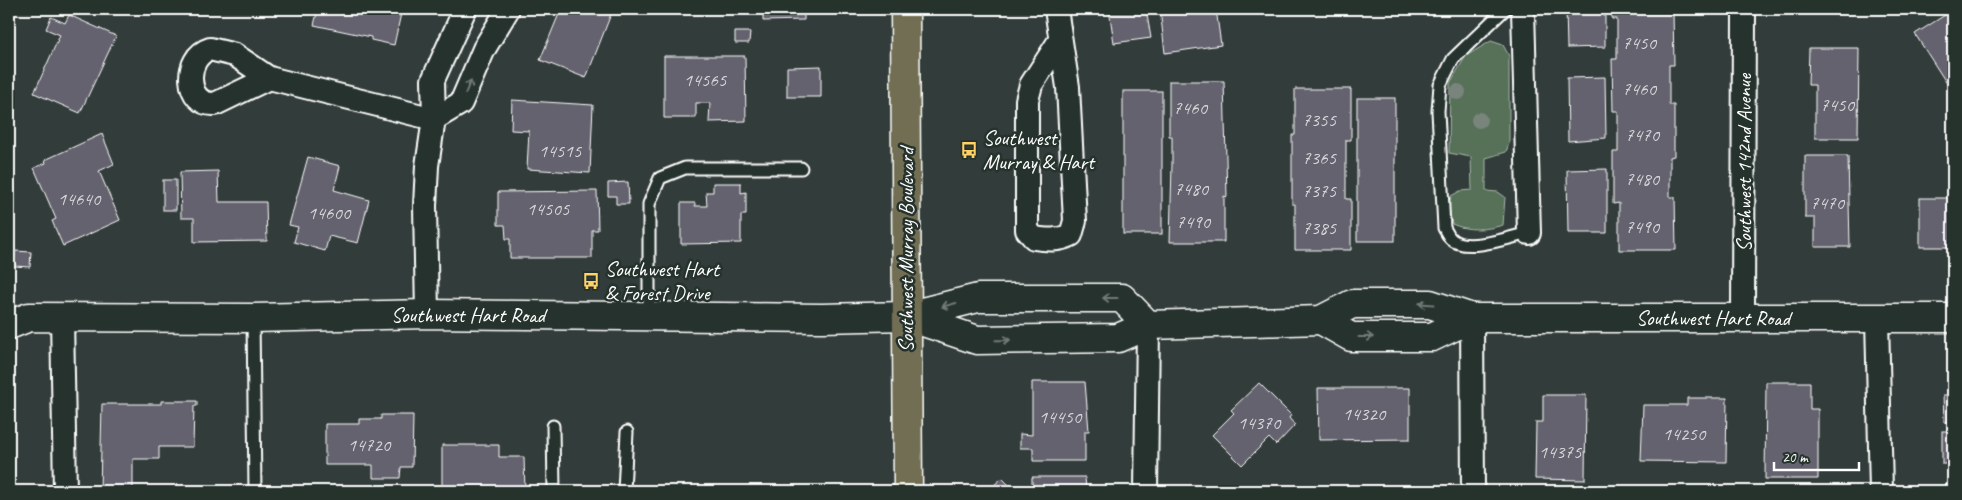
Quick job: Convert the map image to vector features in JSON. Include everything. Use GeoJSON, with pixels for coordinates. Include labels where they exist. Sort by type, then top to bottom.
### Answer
{"type":"FeatureCollection","features":[{"type":"Feature","properties":{"kind":"main road","name":"Southwest Murray Boulevard"},"geometry":{"type":"LineString","coordinates":[[905,9],[908,491]]}},
{"type":"Feature","properties":{"kind":"street"},"geometry":{"type":"LineString","coordinates":[[427,314],[425,206],[427,166],[434,119],[433,80],[465,9]]}},
{"type":"Feature","properties":{"kind":"street"},"geometry":{"type":"LineString","coordinates":[[269,78],[434,119],[461,103],[484,49],[508,9]]}},
{"type":"Feature","properties":{"kind":"street"},"geometry":{"type":"LineString","coordinates":[[1056,9],[1068,87],[1076,221],[1071,235],[1062,240],[1049,240],[1034,238],[1027,230],[1027,100],[1031,84],[1060,40]]}},
{"type":"Feature","properties":{"kind":"street"},"geometry":{"type":"LineString","coordinates":[[1523,9],[1529,233]]}},
{"type":"Feature","properties":{"kind":"street","name":"Southwest 142nd Avenue"},"geometry":{"type":"LineString","coordinates":[[1743,318],[1744,9]]}},
{"type":"Feature","properties":{"kind":"street","name":"Southwest Hart Road"},"geometry":{"type":"LineString","coordinates":[[16,316],[253,318],[427,314],[906,316],[978,298],[1122,298],[1148,325]]}},
{"type":"Feature","properties":{"kind":"street","name":"Southwest Hart Road"},"geometry":{"type":"LineString","coordinates":[[906,316],[977,340],[1118,338],[1148,325],[1321,320],[1351,336],[1432,337],[1472,318],[1953,318]]}},
{"type":"Feature","properties":{"kind":"street"},"geometry":{"type":"LineString","coordinates":[[62,317],[65,491]]}},
{"type":"Feature","properties":{"kind":"street"},"geometry":{"type":"LineString","coordinates":[[1472,318],[1473,491]]}},
{"type":"Feature","properties":{"kind":"street"},"geometry":{"type":"LineString","coordinates":[[1877,318],[1881,491]]}},
{"type":"Feature","properties":{"kind":"street"},"geometry":{"type":"LineString","coordinates":[[1146,491],[1148,325]]}},
{"type":"Feature","properties":{"kind":"lane"},"geometry":{"type":"LineString","coordinates":[[1505,9],[1452,59],[1440,85],[1438,111],[1444,228],[1451,239],[1462,243],[1488,244],[1529,233]]}},
{"type":"Feature","properties":{"kind":"lane"},"geometry":{"type":"LineString","coordinates":[[649,316],[649,204],[660,178],[685,168],[801,168]]}},
{"type":"Feature","properties":{"kind":"lane"},"geometry":{"type":"LineString","coordinates":[[253,318],[255,491]]}},
{"type":"Feature","properties":{"kind":"lane"},"geometry":{"type":"LineString","coordinates":[[553,426],[554,491]]}},
{"type":"Feature","properties":{"kind":"lane"},"geometry":{"type":"LineString","coordinates":[[624,491],[627,432]]}},
{"type":"Feature","properties":{"kind":"green space"},"geometry":{"type":"Polygon","coordinates":[[[1491,41],[1503,45],[1509,56],[1509,143],[1506,152],[1486,158],[1486,191],[1498,192],[1505,197],[1503,225],[1484,229],[1471,229],[1452,224],[1449,207],[1451,196],[1460,191],[1472,190],[1471,157],[1449,153],[1450,83],[1466,56],[1491,41]]]}},
{"type":"Feature","properties":{"kind":"building"},"geometry":{"type":"Polygon","coordinates":[[[318,9],[402,9],[394,45],[371,40],[371,37],[314,25],[318,9]]]}},
{"type":"Feature","properties":{"kind":"building"},"geometry":{"type":"Polygon","coordinates":[[[561,9],[613,9],[586,78],[540,60],[561,9]]]}},
{"type":"Feature","properties":{"kind":"building"},"geometry":{"type":"Polygon","coordinates":[[[763,9],[804,9],[804,20],[763,21],[763,9]]]}},
{"type":"Feature","properties":{"kind":"building"},"geometry":{"type":"Polygon","coordinates":[[[1109,9],[1146,9],[1151,38],[1114,43],[1109,9]]]}},
{"type":"Feature","properties":{"kind":"building"},"geometry":{"type":"Polygon","coordinates":[[[1160,9],[1216,9],[1221,45],[1165,53],[1160,9]]]}},
{"type":"Feature","properties":{"kind":"building"},"geometry":{"type":"Polygon","coordinates":[[[1566,9],[1605,9],[1605,47],[1567,48],[1566,9]]]}},
{"type":"Feature","properties":{"kind":"building"},"geometry":{"type":"Polygon","coordinates":[[[1612,9],[1668,9],[1668,12],[1673,12],[1674,65],[1669,65],[1669,105],[1674,105],[1674,156],[1670,157],[1670,197],[1675,197],[1676,250],[1619,250],[1619,203],[1613,204],[1613,152],[1618,152],[1618,111],[1613,111],[1612,59],[1617,59],[1617,19],[1612,19],[1612,9]]]}},
{"type":"Feature","properties":{"kind":"building"},"geometry":{"type":"Polygon","coordinates":[[[1805,9],[1846,9],[1846,11],[1805,13],[1805,9]]]}},
{"type":"Feature","properties":{"kind":"building"},"geometry":{"type":"Polygon","coordinates":[[[1953,10],[1953,93],[1915,34],[1953,10]]]}},
{"type":"Feature","properties":{"kind":"building"},"geometry":{"type":"Polygon","coordinates":[[[69,15],[116,36],[80,113],[34,93],[60,35],[46,29],[51,17],[65,23],[69,15]]]}},
{"type":"Feature","properties":{"kind":"building"},"geometry":{"type":"Polygon","coordinates":[[[735,32],[750,32],[749,43],[735,43],[735,32]]]}},
{"type":"Feature","properties":{"kind":"building"},"geometry":{"type":"Polygon","coordinates":[[[1809,48],[1859,48],[1858,138],[1815,138],[1815,85],[1808,85],[1809,48]]]}},
{"type":"Feature","properties":{"kind":"building"},"geometry":{"type":"Polygon","coordinates":[[[664,56],[745,56],[746,121],[709,122],[710,103],[696,103],[696,118],[664,118],[664,56]]]}},
{"type":"Feature","properties":{"kind":"building"},"geometry":{"type":"Polygon","coordinates":[[[821,66],[821,97],[787,97],[787,67],[821,66]]]}},
{"type":"Feature","properties":{"kind":"building"},"geometry":{"type":"Polygon","coordinates":[[[1605,77],[1606,138],[1568,141],[1567,78],[1605,77]]]}},
{"type":"Feature","properties":{"kind":"building"},"geometry":{"type":"Polygon","coordinates":[[[1169,81],[1224,81],[1227,197],[1224,196],[1224,242],[1170,242],[1172,136],[1169,136],[1169,81]]]}},
{"type":"Feature","properties":{"kind":"building"},"geometry":{"type":"Polygon","coordinates":[[[1295,89],[1351,89],[1351,140],[1346,140],[1346,199],[1351,199],[1351,250],[1295,250],[1295,204],[1292,204],[1292,135],[1295,135],[1295,89]]]}},
{"type":"Feature","properties":{"kind":"building"},"geometry":{"type":"Polygon","coordinates":[[[1123,91],[1162,91],[1162,234],[1123,234],[1123,91]]]}},
{"type":"Feature","properties":{"kind":"building"},"geometry":{"type":"Polygon","coordinates":[[[1357,98],[1395,98],[1395,241],[1357,241],[1357,98]]]}},
{"type":"Feature","properties":{"kind":"building"},"geometry":{"type":"Polygon","coordinates":[[[512,100],[593,105],[590,173],[527,169],[529,131],[511,130],[512,100]]]}},
{"type":"Feature","properties":{"kind":"building"},"geometry":{"type":"Polygon","coordinates":[[[102,134],[114,164],[99,171],[120,220],[63,246],[52,221],[56,219],[34,168],[46,163],[45,160],[102,134]]]}},
{"type":"Feature","properties":{"kind":"building"},"geometry":{"type":"Polygon","coordinates":[[[1805,156],[1848,156],[1850,247],[1815,247],[1815,218],[1805,218],[1805,156]]]}},
{"type":"Feature","properties":{"kind":"building"},"geometry":{"type":"Polygon","coordinates":[[[308,157],[340,166],[334,190],[369,200],[358,243],[329,236],[325,251],[294,242],[298,227],[289,225],[308,157]]]}},
{"type":"Feature","properties":{"kind":"building"},"geometry":{"type":"Polygon","coordinates":[[[1607,169],[1607,233],[1568,233],[1567,170],[1607,169]]]}},
{"type":"Feature","properties":{"kind":"building"},"geometry":{"type":"Polygon","coordinates":[[[218,171],[219,202],[266,202],[267,241],[194,242],[194,218],[181,218],[180,172],[218,171]]]}},
{"type":"Feature","properties":{"kind":"building"},"geometry":{"type":"Polygon","coordinates":[[[163,180],[176,180],[176,210],[163,210],[163,180]]]}},
{"type":"Feature","properties":{"kind":"building"},"geometry":{"type":"Polygon","coordinates":[[[628,182],[629,204],[616,204],[616,196],[608,196],[608,183],[628,182]]]}},
{"type":"Feature","properties":{"kind":"building"},"geometry":{"type":"Polygon","coordinates":[[[713,183],[741,183],[741,193],[746,192],[746,215],[741,215],[741,243],[681,244],[681,203],[695,203],[695,206],[707,206],[706,192],[713,192],[713,183]]]}},
{"type":"Feature","properties":{"kind":"building"},"geometry":{"type":"Polygon","coordinates":[[[597,191],[598,230],[592,230],[592,258],[510,258],[510,239],[506,239],[505,225],[498,225],[498,192],[597,191]]]}},
{"type":"Feature","properties":{"kind":"building"},"geometry":{"type":"Polygon","coordinates":[[[1920,198],[1953,198],[1953,247],[1920,247],[1920,198]]]}},
{"type":"Feature","properties":{"kind":"building"},"geometry":{"type":"Polygon","coordinates":[[[15,251],[31,252],[30,267],[14,266],[15,251]]]}},
{"type":"Feature","properties":{"kind":"building"},"geometry":{"type":"Polygon","coordinates":[[[1032,382],[1085,382],[1089,431],[1085,431],[1085,461],[1033,461],[1033,448],[1020,448],[1020,434],[1032,435],[1032,382]]]}},
{"type":"Feature","properties":{"kind":"building"},"geometry":{"type":"Polygon","coordinates":[[[1766,382],[1810,382],[1810,409],[1818,409],[1818,479],[1765,479],[1766,382]]]}},
{"type":"Feature","properties":{"kind":"building"},"geometry":{"type":"Polygon","coordinates":[[[1259,383],[1291,415],[1289,418],[1295,425],[1276,445],[1269,438],[1242,465],[1212,435],[1234,413],[1231,410],[1259,383]]]}},
{"type":"Feature","properties":{"kind":"building"},"geometry":{"type":"Polygon","coordinates":[[[1318,388],[1410,388],[1410,439],[1319,440],[1318,388]]]}},
{"type":"Feature","properties":{"kind":"building"},"geometry":{"type":"Polygon","coordinates":[[[1543,395],[1586,395],[1585,480],[1535,479],[1536,422],[1543,422],[1543,395]]]}},
{"type":"Feature","properties":{"kind":"building"},"geometry":{"type":"Polygon","coordinates":[[[1943,395],[1953,395],[1953,422],[1944,422],[1943,395]]]}},
{"type":"Feature","properties":{"kind":"building"},"geometry":{"type":"Polygon","coordinates":[[[1687,398],[1727,398],[1726,462],[1641,461],[1643,405],[1687,405],[1687,398]]]}},
{"type":"Feature","properties":{"kind":"building"},"geometry":{"type":"Polygon","coordinates":[[[161,401],[197,401],[197,406],[194,406],[193,447],[159,447],[159,459],[133,459],[133,491],[100,491],[102,404],[161,404],[161,401]]]}},
{"type":"Feature","properties":{"kind":"building"},"geometry":{"type":"Polygon","coordinates":[[[381,415],[413,415],[412,467],[401,467],[400,478],[373,478],[373,465],[325,465],[325,424],[359,424],[359,419],[381,419],[381,415]]]}},
{"type":"Feature","properties":{"kind":"building"},"geometry":{"type":"Polygon","coordinates":[[[1942,431],[1953,431],[1953,464],[1942,464],[1942,431]]]}},
{"type":"Feature","properties":{"kind":"building"},"geometry":{"type":"Polygon","coordinates":[[[442,445],[499,445],[499,457],[524,457],[525,491],[442,491],[442,445]]]}},
{"type":"Feature","properties":{"kind":"building"},"geometry":{"type":"Polygon","coordinates":[[[1032,477],[1085,477],[1086,491],[1032,491],[1032,477]]]}},
{"type":"Feature","properties":{"kind":"building"},"geometry":{"type":"Polygon","coordinates":[[[1002,478],[1011,487],[1007,491],[996,491],[992,487],[1002,478]]]}},
{"type":"Feature","properties":{"kind":"building"},"geometry":{"type":"Polygon","coordinates":[[[1361,486],[1409,486],[1409,491],[1361,491],[1361,486]]]}},
{"type":"Feature","properties":{"kind":"place","name":"Southwest Murray & Hart"},"geometry":{"type":"Point","coordinates":[969,150]}},
{"type":"Feature","properties":{"kind":"place","name":"Southwest Hart & Forest Drive"},"geometry":{"type":"Point","coordinates":[591,281]}}]}
